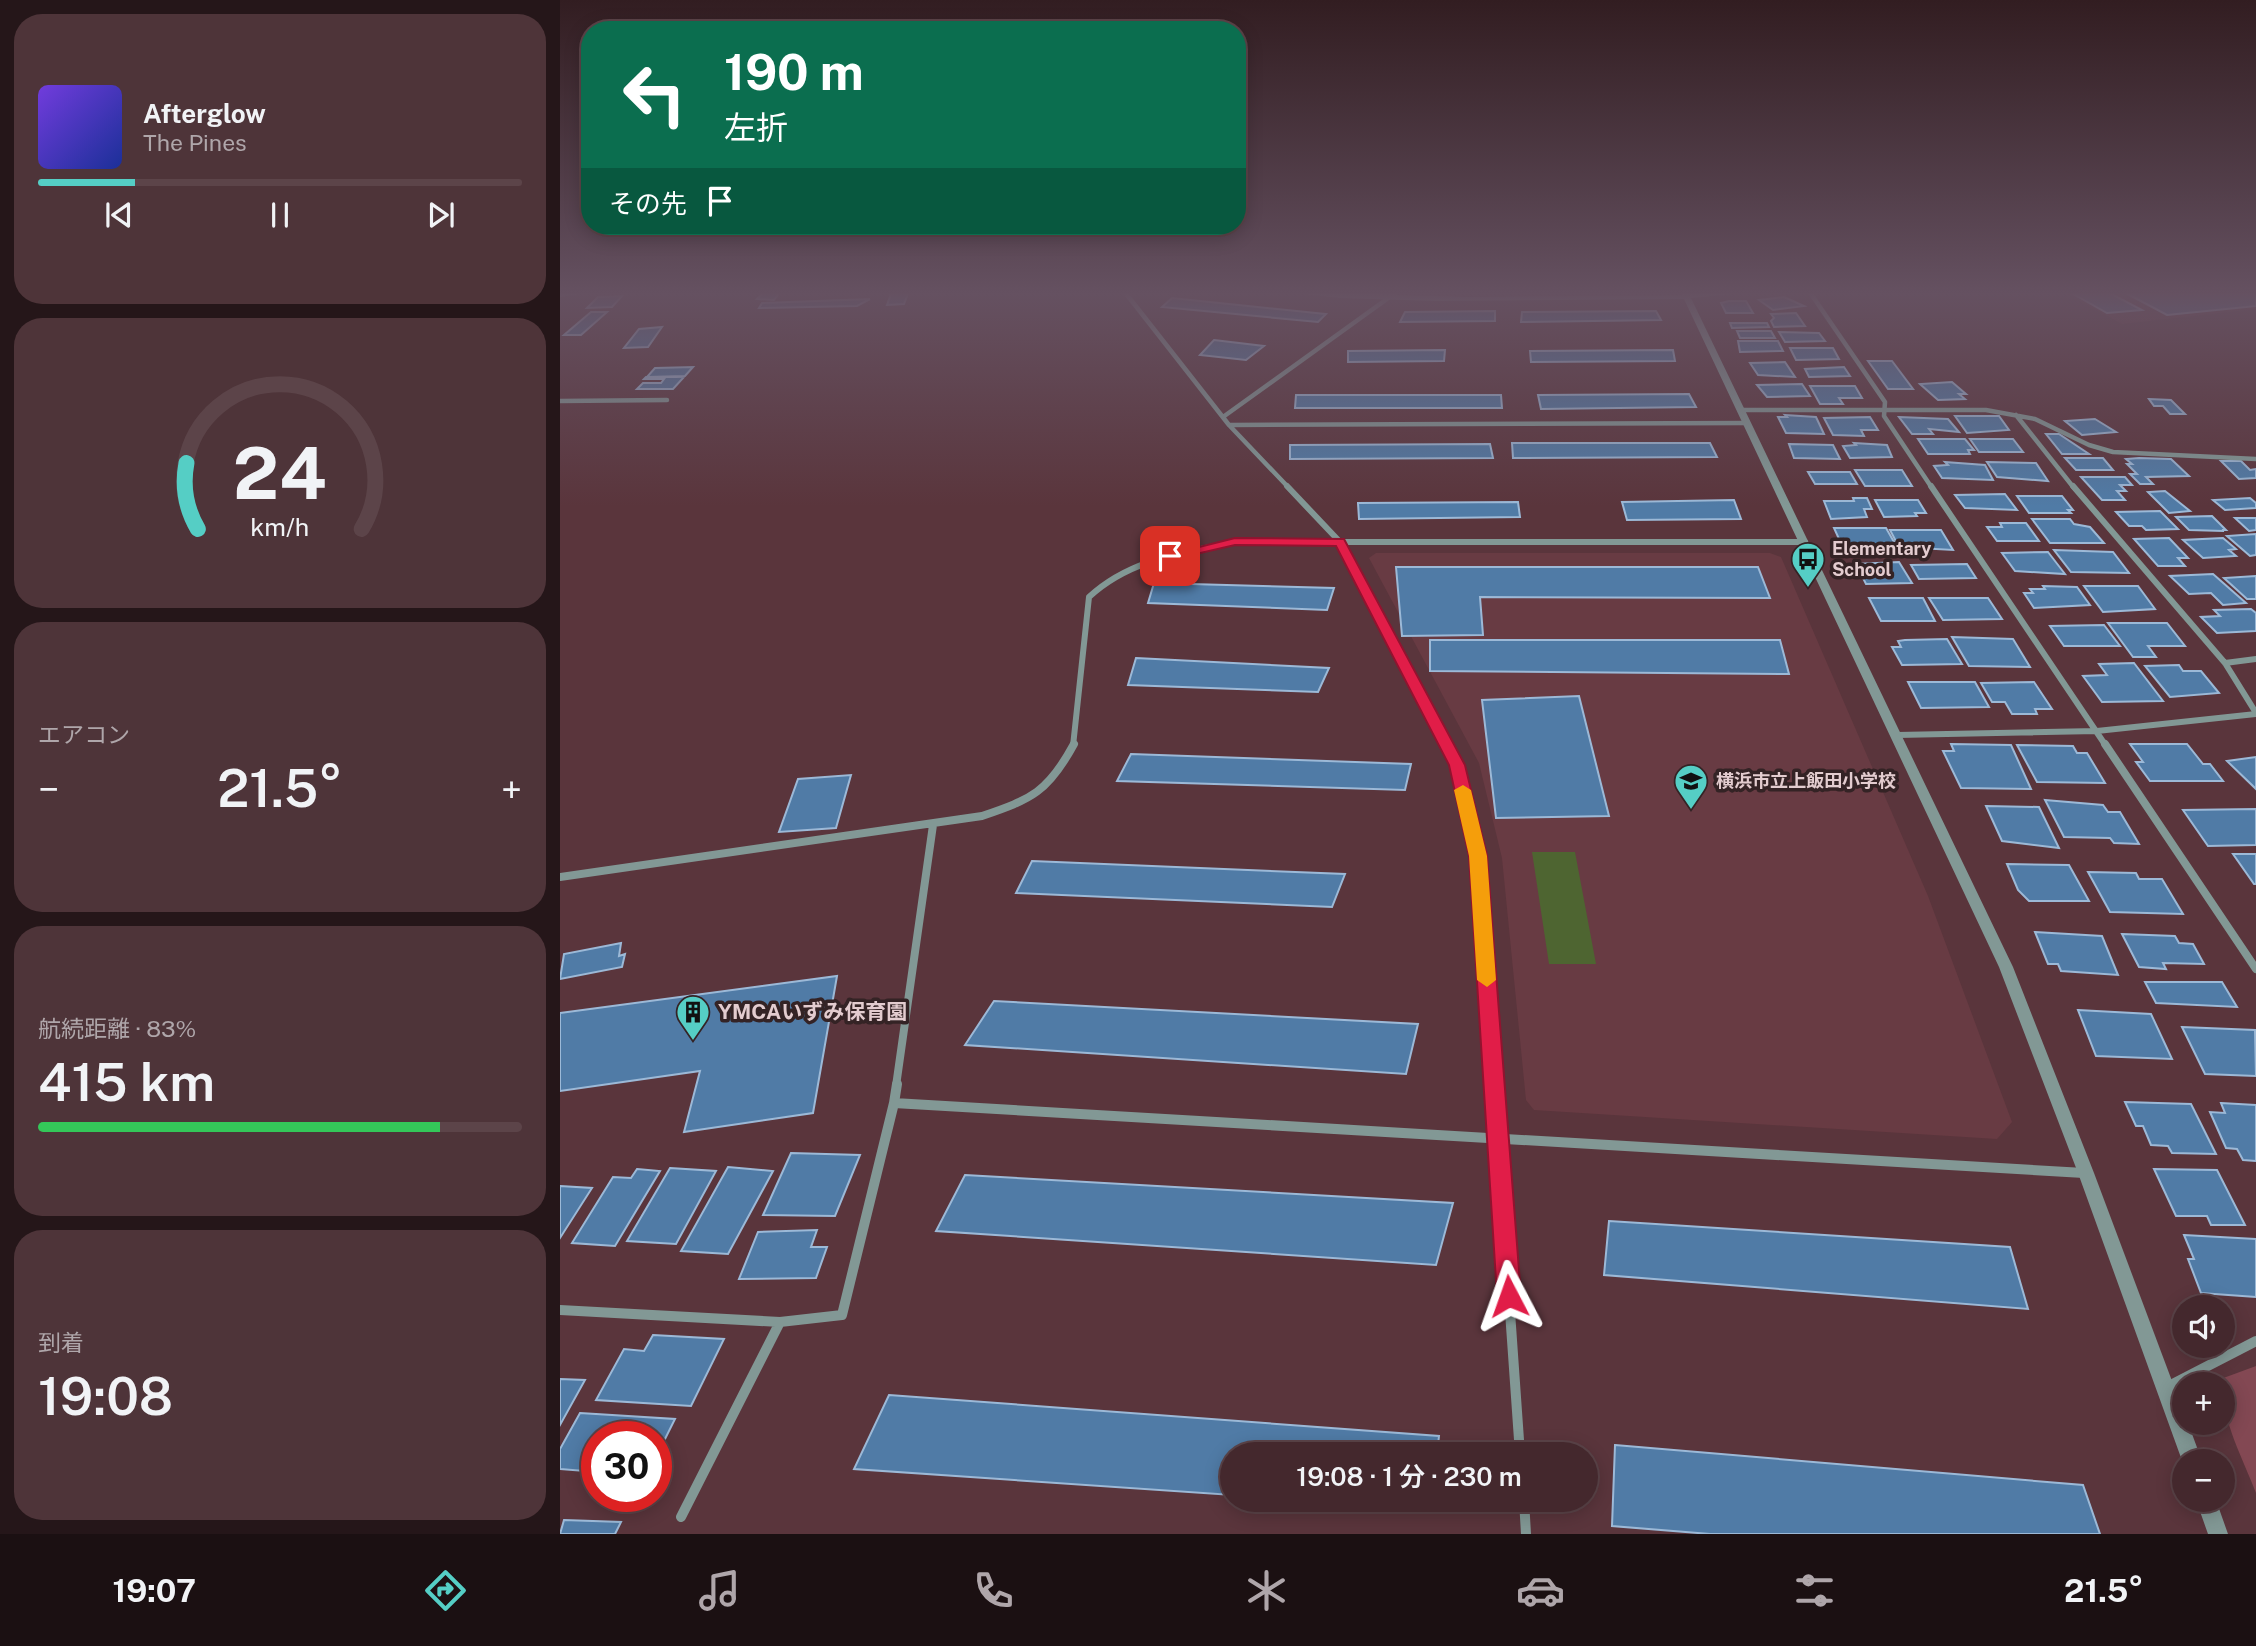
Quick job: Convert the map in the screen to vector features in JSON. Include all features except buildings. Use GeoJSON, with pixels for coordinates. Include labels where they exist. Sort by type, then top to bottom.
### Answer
{"type":"FeatureCollection","features":[{"type":"Feature","properties":{"kind":"street"},"geometry":{"type":"LineString","coordinates":[[1180,363],[1229,425],[1340,542],[1457,765],[1478,856],[1519,1442]]}},
{"type":"Feature","properties":{"kind":"street"},"geometry":{"type":"LineString","coordinates":[[1223,417],[1299,363]]}},
{"type":"Feature","properties":{"kind":"street"},"geometry":{"type":"LineString","coordinates":[[1718,363],[2006,967],[2086,1173],[2188,1449]]}},
{"type":"Feature","properties":{"kind":"street"},"geometry":{"type":"LineString","coordinates":[[1858,363],[1885,402],[1884,416],[2256,969]]}},
{"type":"Feature","properties":{"kind":"street"},"geometry":{"type":"LineString","coordinates":[[560,401],[667,400]]}},
{"type":"Feature","properties":{"kind":"street"},"geometry":{"type":"LineString","coordinates":[[1741,410],[1986,410],[2015,414],[2050,424],[2089,445],[2113,452],[2256,458]]}},
{"type":"Feature","properties":{"kind":"street"},"geometry":{"type":"LineString","coordinates":[[1897,735],[2097,731],[2256,713],[2225,663],[2093,511],[2015,414]]}},
{"type":"Feature","properties":{"kind":"street"},"geometry":{"type":"LineString","coordinates":[[1229,425],[1748,424]]}},
{"type":"Feature","properties":{"kind":"street"},"geometry":{"type":"LineString","coordinates":[[560,877],[933,825],[982,816],[1028,800],[1058,774],[1076,741],[1089,597],[1104,580],[1148,561],[1235,542],[1805,542]]}},
{"type":"Feature","properties":{"kind":"street"},"geometry":{"type":"LineString","coordinates":[[2225,663],[2256,659]]}},
{"type":"Feature","properties":{"kind":"street"},"geometry":{"type":"LineString","coordinates":[[560,1310],[780,1322],[842,1315],[894,1103],[933,825]]}},
{"type":"Feature","properties":{"kind":"street"},"geometry":{"type":"LineString","coordinates":[[894,1103],[2086,1173]]}},
{"type":"Feature","properties":{"kind":"street"},"geometry":{"type":"LineString","coordinates":[[681,1517],[780,1322]]}},
{"type":"Feature","properties":{"kind":"street"},"geometry":{"type":"LineString","coordinates":[[2165,1389],[2256,1341]]}},
{"type":"Feature","properties":{"kind":"street"},"geometry":{"type":"LineString","coordinates":[[1525,1512],[1526,1534]]}},
{"type":"Feature","properties":{"kind":"street"},"geometry":{"type":"LineString","coordinates":[[2210,1512],[2218,1534]]}},
{"type":"Feature","properties":{"kind":"shaded area","name":"横浜市立上飯田小学校"},"geometry":{"type":"Polygon","coordinates":[[[1376,553],[1770,553],[1781,557],[1928,896],[2012,1122],[1997,1139],[1534,1110],[1526,1100],[1502,858],[1479,763],[1369,558],[1376,553]]]}},
{"type":"Feature","properties":{"kind":"shaded area"},"geometry":{"type":"Polygon","coordinates":[[[1532,852],[1575,852],[1596,964],[1549,964],[1532,852]]]}},
{"type":"Feature","properties":{"kind":"shaded area"},"geometry":{"type":"Polygon","coordinates":[[[2256,1366],[2256,1493],[2233,1435],[2235,1435],[2235,1374],[2256,1366]]]}},
{"type":"Feature","properties":{"kind":"slow traffic"},"geometry":{"type":"LineString","coordinates":[[1463,790],[1478,856],[1487,980]]}},
{"type":"Feature","properties":{"kind":"place","name":"Elementary School"},"geometry":{"type":"Point","coordinates":[1808,589]}},
{"type":"Feature","properties":{"kind":"place","name":"横浜市立上飯田小学校"},"geometry":{"type":"Point","coordinates":[1691,811]}},
{"type":"Feature","properties":{"kind":"place","name":"YMCAいずみ保育園"},"geometry":{"type":"Point","coordinates":[693,1042]}},
{"type":"Feature","properties":{"kind":"route"},"geometry":{"type":"LineString","coordinates":[[1170,556],[1235,542],[1340,542],[1457,765],[1478,856],[1509,1296]]}}]}
